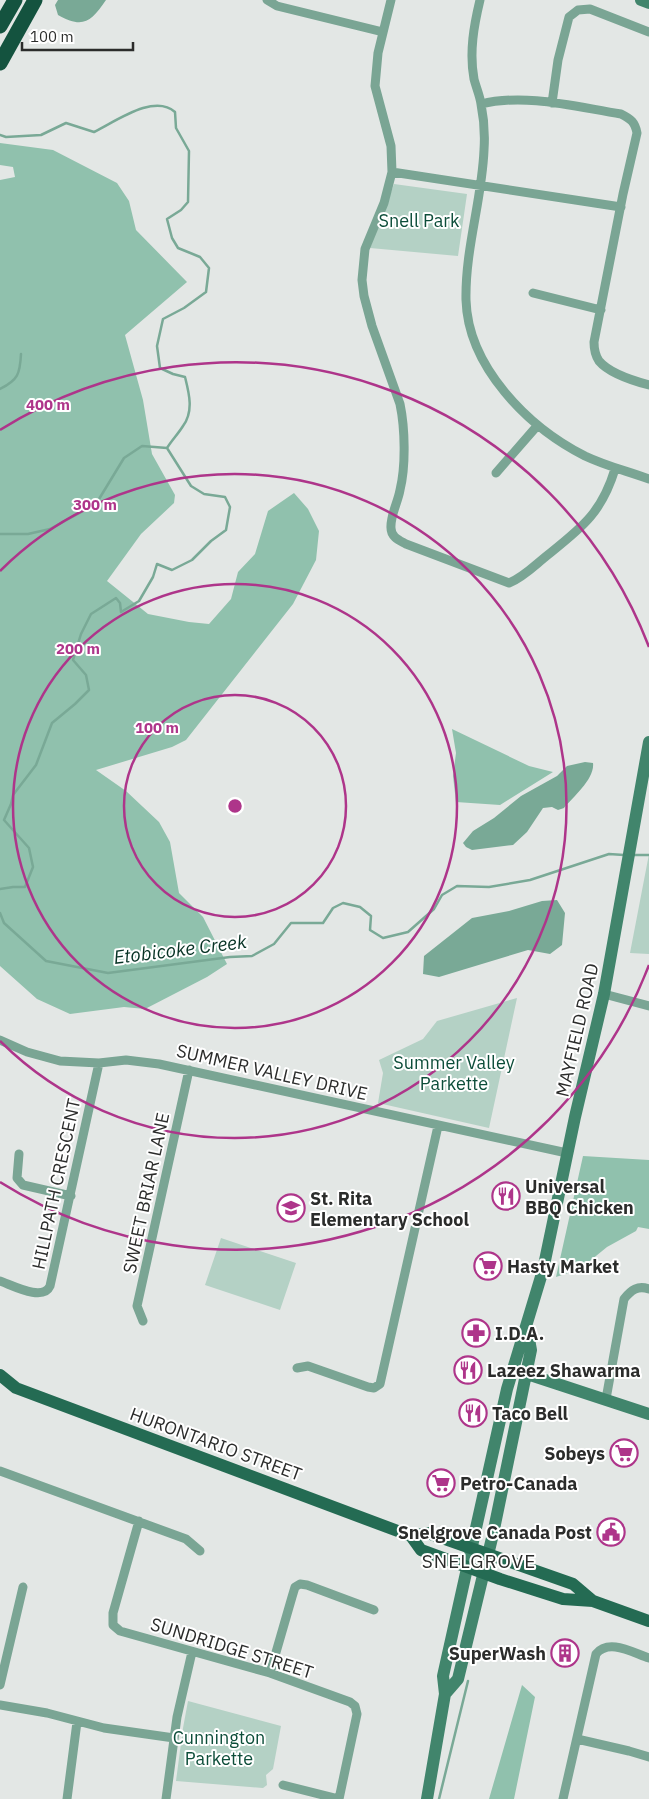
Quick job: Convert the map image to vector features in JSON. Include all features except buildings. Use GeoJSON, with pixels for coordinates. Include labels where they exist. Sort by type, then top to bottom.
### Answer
{"type":"FeatureCollection","features":[{"type":"Feature","properties":{"kind":"highway"},"geometry":{"type":"LineString","coordinates":[[0,26],[15,0]]}},
{"type":"Feature","properties":{"kind":"highway"},"geometry":{"type":"LineString","coordinates":[[0,63],[35,0]]}},
{"type":"Feature","properties":{"kind":"main road"},"geometry":{"type":"LineString","coordinates":[[641,0],[649,3]]}},
{"type":"Feature","properties":{"kind":"main road","name":"MAYFIELD ROAD"},"geometry":{"type":"LineString","coordinates":[[427,1799],[445,1694],[443,1676],[507,1390],[543,1270],[567,1154],[604,994],[626,881],[649,742]]}},
{"type":"Feature","properties":{"kind":"main road","name":"MAYFIELD ROAD"},"geometry":{"type":"LineString","coordinates":[[445,1694],[458,1679],[488,1555],[531,1350],[527,1325]]}},
{"type":"Feature","properties":{"kind":"main road"},"geometry":{"type":"LineString","coordinates":[[514,1370],[649,1414]]}},
{"type":"Feature","properties":{"kind":"main road","name":"HURONTARIO STREET"},"geometry":{"type":"LineString","coordinates":[[3,1379],[16,1388],[60,1405],[411,1536],[428,1533],[573,1584],[593,1601]]}},
{"type":"Feature","properties":{"kind":"main road","name":"HURONTARIO STREET"},"geometry":{"type":"LineString","coordinates":[[411,1536],[421,1550],[563,1599],[593,1601],[649,1620]]}},
{"type":"Feature","properties":{"kind":"street"},"geometry":{"type":"LineString","coordinates":[[267,0],[277,6],[383,32]]}},
{"type":"Feature","properties":{"kind":"street"},"geometry":{"type":"LineString","coordinates":[[391,0],[378,53],[375,86],[391,146],[392,172],[384,203],[365,249],[362,280],[369,315],[400,404],[402,418],[403,469],[401,489],[390,526],[393,535],[406,544],[509,583],[524,574],[584,525],[602,502],[615,468]]}},
{"type":"Feature","properties":{"kind":"street"},"geometry":{"type":"LineString","coordinates":[[480,0],[472,46],[474,77],[481,104],[485,142],[483,172],[472,230],[466,301],[473,336],[488,366],[510,400],[537,426],[584,455],[649,479]]}},
{"type":"Feature","properties":{"kind":"street"},"geometry":{"type":"LineString","coordinates":[[552,103],[558,60],[569,17],[578,10],[590,9],[649,32]]}},
{"type":"Feature","properties":{"kind":"street"},"geometry":{"type":"LineString","coordinates":[[481,104],[515,99],[552,103],[621,114],[631,119],[636,125],[637,133],[594,342],[595,352],[600,362],[632,380],[649,385]]}},
{"type":"Feature","properties":{"kind":"street"},"geometry":{"type":"LineString","coordinates":[[392,172],[621,206]]}},
{"type":"Feature","properties":{"kind":"street"},"geometry":{"type":"LineString","coordinates":[[533,293],[601,310]]}},
{"type":"Feature","properties":{"kind":"street"},"geometry":{"type":"LineString","coordinates":[[496,474],[537,426]]}},
{"type":"Feature","properties":{"kind":"street"},"geometry":{"type":"LineString","coordinates":[[604,994],[649,1006]]}},
{"type":"Feature","properties":{"kind":"street","name":"SUMMER VALLEY DRIVE"},"geometry":{"type":"LineString","coordinates":[[0,1040],[43,1058],[60,1062],[143,1061],[567,1154]]}},
{"type":"Feature","properties":{"kind":"street","name":"HILLPATH CRESCENT"},"geometry":{"type":"LineString","coordinates":[[0,1281],[37,1294],[48,1290],[71,1196],[99,1063]]}},
{"type":"Feature","properties":{"kind":"street","name":"SWEET BRIAR LANE"},"geometry":{"type":"LineString","coordinates":[[143,1321],[137,1306],[189,1070]]}},
{"type":"Feature","properties":{"kind":"street"},"geometry":{"type":"LineString","coordinates":[[296,1368],[308,1366],[368,1387],[374,1388],[380,1384],[438,1126]]}},
{"type":"Feature","properties":{"kind":"street"},"geometry":{"type":"LineString","coordinates":[[19,1154],[16,1178],[23,1186],[71,1196]]}},
{"type":"Feature","properties":{"kind":"street"},"geometry":{"type":"LineString","coordinates":[[606,1399],[624,1299],[630,1291],[642,1287],[649,1289]]}},
{"type":"Feature","properties":{"kind":"street"},"geometry":{"type":"LineString","coordinates":[[0,1471],[186,1539],[200,1551]]}},
{"type":"Feature","properties":{"kind":"street","name":"SUNDRIDGE STREET"},"geometry":{"type":"LineString","coordinates":[[139,1521],[113,1614],[113,1625],[120,1631],[270,1673],[350,1702],[357,1709],[357,1718],[339,1799]]}},
{"type":"Feature","properties":{"kind":"street"},"geometry":{"type":"LineString","coordinates":[[270,1673],[295,1587],[300,1584],[307,1585],[374,1610]]}},
{"type":"Feature","properties":{"kind":"street"},"geometry":{"type":"LineString","coordinates":[[0,1685],[23,1587]]}},
{"type":"Feature","properties":{"kind":"street"},"geometry":{"type":"LineString","coordinates":[[563,1799],[596,1654],[607,1646],[615,1646],[649,1658]]}},
{"type":"Feature","properties":{"kind":"street"},"geometry":{"type":"LineString","coordinates":[[166,1799],[177,1717],[192,1652]]}},
{"type":"Feature","properties":{"kind":"street"},"geometry":{"type":"LineString","coordinates":[[0,1705],[47,1713],[104,1728],[174,1738]]}},
{"type":"Feature","properties":{"kind":"street"},"geometry":{"type":"LineString","coordinates":[[67,1799],[77,1722]]}},
{"type":"Feature","properties":{"kind":"street"},"geometry":{"type":"LineString","coordinates":[[577,1739],[649,1757]]}},
{"type":"Feature","properties":{"kind":"street"},"geometry":{"type":"LineString","coordinates":[[283,1785],[339,1799]]}},
{"type":"Feature","properties":{"kind":"green space","name":"Snell Park"},"geometry":{"type":"Polygon","coordinates":[[[394,184],[467,194],[458,256],[370,248],[394,184]]]}},
{"type":"Feature","properties":{"kind":"green space"},"geometry":{"type":"Polygon","coordinates":[[[649,854],[649,954],[630,953],[649,854]]]}},
{"type":"Feature","properties":{"kind":"green space","name":"Summer Valley Parkette"},"geometry":{"type":"Polygon","coordinates":[[[517,998],[489,1128],[378,1103],[383,1073],[379,1060],[423,1039],[437,1021],[517,998]]]}},
{"type":"Feature","properties":{"kind":"green space"},"geometry":{"type":"Polygon","coordinates":[[[221,1238],[296,1263],[280,1310],[205,1285],[221,1238]]]}},
{"type":"Feature","properties":{"kind":"green space","name":"Cunnington Parkette"},"geometry":{"type":"Polygon","coordinates":[[[188,1701],[281,1726],[273,1769],[266,1775],[267,1785],[263,1788],[176,1781],[188,1701]]]}},
{"type":"Feature","properties":{"kind":"shaded area"},"geometry":{"type":"Polygon","coordinates":[[[58,0],[106,0],[91,18],[86,21],[74,22],[58,15],[55,5],[58,0]]]}},
{"type":"Feature","properties":{"kind":"shaded area"},"geometry":{"type":"Polygon","coordinates":[[[0,143],[53,150],[117,183],[129,201],[136,230],[187,282],[125,335],[143,400],[152,454],[175,495],[174,503],[141,534],[107,581],[148,614],[209,624],[231,599],[238,572],[255,554],[268,511],[294,493],[308,509],[319,531],[316,560],[293,604],[186,740],[172,747],[96,770],[126,791],[159,822],[170,842],[179,893],[203,917],[227,964],[207,977],[145,1009],[124,1007],[70,1014],[37,999],[0,966],[0,180],[15,177],[13,167],[0,165],[0,143]]]}},
{"type":"Feature","properties":{"kind":"shaded area"},"geometry":{"type":"Polygon","coordinates":[[[452,729],[529,766],[553,772],[500,805],[456,802],[453,776],[456,753],[452,729]]]}},
{"type":"Feature","properties":{"kind":"shaded area"},"geometry":{"type":"Polygon","coordinates":[[[585,762],[593,763],[593,769],[578,793],[564,808],[558,810],[552,807],[543,808],[527,832],[513,845],[472,850],[463,843],[473,831],[494,818],[521,796],[557,776],[567,766],[585,762]]]}},
{"type":"Feature","properties":{"kind":"shaded area"},"geometry":{"type":"Polygon","coordinates":[[[557,900],[565,913],[562,945],[550,954],[528,950],[439,977],[423,974],[424,956],[472,918],[509,911],[542,901],[557,900]]]}},
{"type":"Feature","properties":{"kind":"shaded area"},"geometry":{"type":"Polygon","coordinates":[[[583,1156],[649,1160],[649,1229],[638,1227],[636,1231],[607,1247],[580,1269],[556,1277],[583,1156]]]}},
{"type":"Feature","properties":{"kind":"shaded area"},"geometry":{"type":"Polygon","coordinates":[[[522,1685],[535,1697],[514,1799],[489,1799],[522,1685]]]}},
{"type":"Feature","properties":{"kind":"waterway","name":"Etobicoke Creek"},"geometry":{"type":"LineString","coordinates":[[0,135],[6,137],[41,135],[66,123],[94,132],[123,116],[146,107],[166,107],[175,112],[176,128],[189,151],[188,202],[181,210],[167,219],[172,238],[178,248],[200,257],[209,268],[206,292],[184,308],[163,319],[157,346],[160,368],[185,377],[190,402],[189,414],[167,448],[191,486],[204,494],[225,497],[230,507],[226,530],[211,541],[192,560],[172,570],[157,564],[153,577],[139,601],[121,612],[120,603],[116,598],[91,614],[81,634],[73,660],[86,675],[89,690],[52,723],[36,765],[13,795],[4,820],[29,848],[33,867],[25,887],[0,889]]}},
{"type":"Feature","properties":{"kind":"waterway"},"geometry":{"type":"LineString","coordinates":[[0,389],[11,383],[17,376],[21,354]]}},
{"type":"Feature","properties":{"kind":"waterway"},"geometry":{"type":"LineString","coordinates":[[0,534],[28,534],[50,529],[96,504],[124,458],[142,446],[167,448]]}},
{"type":"Feature","properties":{"kind":"waterway","name":"Etobicoke Creek"},"geometry":{"type":"LineString","coordinates":[[0,913],[4,923],[46,961],[108,973],[230,957],[252,956],[274,944],[291,923],[323,923],[333,908],[343,903],[360,907],[371,916],[370,930],[383,938],[408,932],[434,909],[442,895],[457,886],[489,887],[530,880],[609,854],[624,855]]}},
{"type":"Feature","properties":{"kind":"waterway","name":"Etobicoke Creek"},"geometry":{"type":"LineString","coordinates":[[632,855],[649,855]]}},
{"type":"Feature","properties":{"kind":"waterway"},"geometry":{"type":"LineString","coordinates":[[439,1799],[468,1681]]}},
{"type":"Feature","properties":{"kind":"place","name":"Universal BBQ Chicken"},"geometry":{"type":"Point","coordinates":[506,1196]}},
{"type":"Feature","properties":{"kind":"place","name":"St. Rita Elementary School"},"geometry":{"type":"Point","coordinates":[291,1208]}},
{"type":"Feature","properties":{"kind":"place","name":"Hasty Market"},"geometry":{"type":"Point","coordinates":[488,1266]}},
{"type":"Feature","properties":{"kind":"place","name":"I.D.A."},"geometry":{"type":"Point","coordinates":[476,1333]}},
{"type":"Feature","properties":{"kind":"place","name":"Lazeez Shawarma"},"geometry":{"type":"Point","coordinates":[468,1370]}},
{"type":"Feature","properties":{"kind":"place","name":"Taco Bell"},"geometry":{"type":"Point","coordinates":[473,1413]}},
{"type":"Feature","properties":{"kind":"place","name":"Sobeys"},"geometry":{"type":"Point","coordinates":[624,1453]}},
{"type":"Feature","properties":{"kind":"place","name":"Petro-Canada"},"geometry":{"type":"Point","coordinates":[441,1483]}},
{"type":"Feature","properties":{"kind":"place","name":"Snelgrove Canada Post"},"geometry":{"type":"Point","coordinates":[611,1532]}},
{"type":"Feature","properties":{"kind":"place","name":"SuperWash"},"geometry":{"type":"Point","coordinates":[565,1653]}},
{"type":"Feature","properties":{"kind":"district","name":"SNELGROVE"},"geometry":{"type":"Point","coordinates":[479,1561]}}]}
